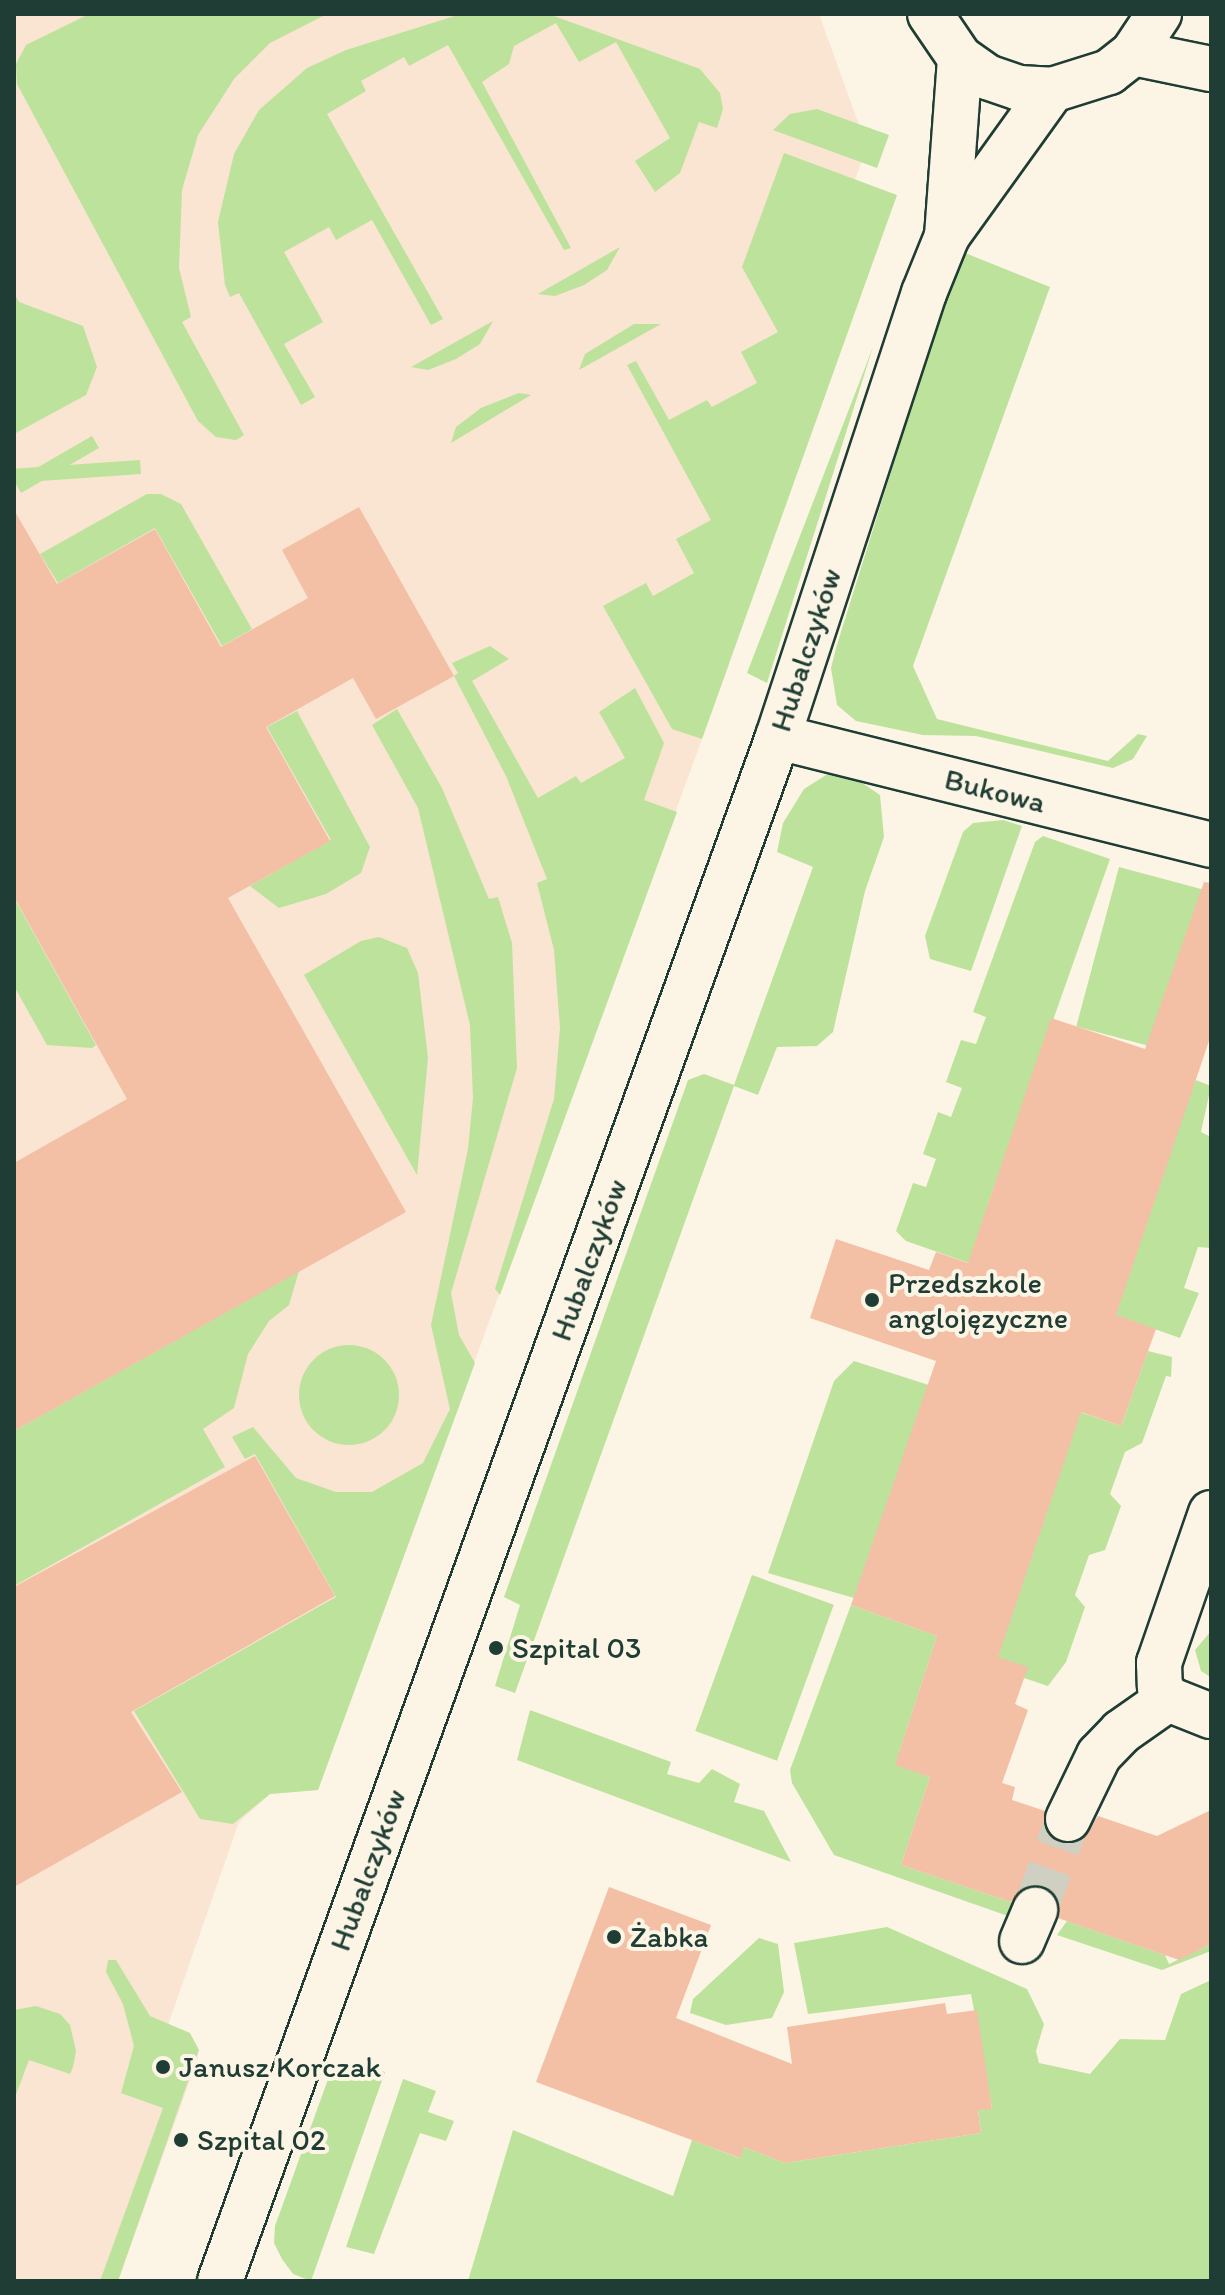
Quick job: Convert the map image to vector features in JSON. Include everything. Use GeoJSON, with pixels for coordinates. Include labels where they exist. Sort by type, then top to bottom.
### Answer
{"type":"FeatureCollection","features":[{"type":"Feature","properties":{"kind":"street"},"geometry":{"type":"LineString","coordinates":[[930,14],[960,58],[998,80],[1052,90],[1109,72],[1133,53],[1159,14]]}},
{"type":"Feature","properties":{"kind":"street"},"geometry":{"type":"LineString","coordinates":[[1133,53],[1211,69]]}},
{"type":"Feature","properties":{"kind":"street","name":"Hubalczyków"},"geometry":{"type":"LineString","coordinates":[[229,2278],[778,737],[947,236],[960,58]]}},
{"type":"Feature","properties":{"kind":"street","name":"Hubalczyków"},"geometry":{"type":"LineString","coordinates":[[947,236],[1052,90]]}},
{"type":"Feature","properties":{"kind":"street","name":"Bukowa"},"geometry":{"type":"LineString","coordinates":[[778,737],[1211,845]]}},
{"type":"Feature","properties":{"kind":"street"},"geometry":{"type":"LineString","coordinates":[[1211,1513],[1159,1663],[1160,1687],[1168,1699],[1211,1716]]}},
{"type":"Feature","properties":{"kind":"street"},"geometry":{"type":"LineString","coordinates":[[1068,1819],[1099,1755],[1121,1732],[1168,1699]]}},
{"type":"Feature","properties":{"kind":"shaded area"},"geometry":{"type":"Polygon","coordinates":[[[14,14],[819,14],[867,147],[683,647],[729,665],[318,1790],[270,1794],[239,1822],[168,2025],[190,2033],[198,2058],[118,2281],[14,2281],[14,14]]]}},
{"type":"Feature","properties":{"kind":"green space"},"geometry":{"type":"Polygon","coordinates":[[[89,14],[327,14],[270,43],[234,79],[198,135],[182,190],[179,268],[191,317],[182,322],[244,435],[236,440],[216,437],[198,421],[17,84],[16,64],[26,45],[89,14]]]}},
{"type":"Feature","properties":{"kind":"green space"},"geometry":{"type":"Polygon","coordinates":[[[461,14],[554,16],[700,69],[720,93],[723,109],[717,128],[699,122],[680,173],[655,192],[635,161],[670,138],[616,42],[579,62],[556,23],[514,46],[509,64],[482,82],[571,248],[564,250],[448,45],[409,66],[404,57],[361,81],[366,91],[327,114],[443,319],[431,325],[372,220],[336,240],[329,227],[284,252],[323,322],[284,344],[315,397],[301,405],[239,293],[230,297],[225,285],[218,222],[234,154],[259,110],[307,68],[346,50],[461,14]]]}},
{"type":"Feature","properties":{"kind":"green space"},"geometry":{"type":"Polygon","coordinates":[[[817,109],[889,135],[877,168],[773,130],[790,114],[817,109]]]}},
{"type":"Feature","properties":{"kind":"green space"},"geometry":{"type":"Polygon","coordinates":[[[784,153],[897,195],[702,739],[672,729],[603,606],[646,583],[653,596],[694,573],[676,539],[711,520],[627,365],[636,361],[669,420],[707,400],[712,407],[757,383],[741,352],[778,332],[742,267],[784,153]]]}},
{"type":"Feature","properties":{"kind":"green space"},"geometry":{"type":"Polygon","coordinates":[[[620,247],[607,270],[584,285],[555,296],[538,294],[620,247]]]}},
{"type":"Feature","properties":{"kind":"green space"},"geometry":{"type":"Polygon","coordinates":[[[960,251],[1050,287],[913,666],[937,719],[1108,761],[1138,734],[1147,736],[1133,759],[1113,768],[976,736],[923,735],[856,721],[837,705],[831,668],[836,648],[960,251]]]}},
{"type":"Feature","properties":{"kind":"green space"},"geometry":{"type":"Polygon","coordinates":[[[14,293],[19,302],[83,326],[97,367],[86,395],[14,434],[14,293]]]}},
{"type":"Feature","properties":{"kind":"green space"},"geometry":{"type":"Polygon","coordinates":[[[493,321],[480,344],[456,359],[428,370],[411,367],[493,321]]]}},
{"type":"Feature","properties":{"kind":"green space"},"geometry":{"type":"Polygon","coordinates":[[[634,324],[661,324],[579,370],[585,354],[634,324]]]}},
{"type":"Feature","properties":{"kind":"green space"},"geometry":{"type":"Polygon","coordinates":[[[873,347],[767,683],[747,673],[873,347]]]}},
{"type":"Feature","properties":{"kind":"green space"},"geometry":{"type":"Polygon","coordinates":[[[519,393],[531,395],[451,443],[456,427],[481,408],[519,393]]]}},
{"type":"Feature","properties":{"kind":"green space"},"geometry":{"type":"Polygon","coordinates":[[[92,436],[99,448],[21,493],[14,481],[92,436]]]}},
{"type":"Feature","properties":{"kind":"green space"},"geometry":{"type":"Polygon","coordinates":[[[140,460],[141,474],[14,483],[14,469],[140,460]]]}},
{"type":"Feature","properties":{"kind":"green space"},"geometry":{"type":"Polygon","coordinates":[[[147,494],[161,494],[181,504],[252,629],[222,646],[155,528],[58,583],[40,554],[147,494]]]}},
{"type":"Feature","properties":{"kind":"green space"},"geometry":{"type":"Polygon","coordinates":[[[490,646],[509,659],[472,681],[538,798],[576,776],[581,783],[625,758],[599,712],[635,688],[664,743],[644,800],[677,812],[500,1295],[495,1289],[554,1099],[560,1028],[554,950],[537,883],[547,879],[506,776],[454,676],[458,673],[452,663],[490,646]]]}},
{"type":"Feature","properties":{"kind":"green space"},"geometry":{"type":"Polygon","coordinates":[[[397,709],[442,788],[489,899],[498,897],[512,943],[517,1068],[451,1293],[459,1335],[475,1363],[318,1790],[270,1794],[233,1824],[200,1819],[134,1711],[336,1597],[255,1454],[245,1459],[232,1437],[253,1427],[296,1478],[336,1492],[372,1492],[423,1463],[450,1409],[431,1325],[468,1149],[473,1098],[470,1025],[418,808],[372,725],[397,709]]]}},
{"type":"Feature","properties":{"kind":"green space"},"geometry":{"type":"Polygon","coordinates":[[[297,711],[370,847],[361,873],[326,894],[279,908],[250,886],[331,840],[267,727],[297,711]]]}},
{"type":"Feature","properties":{"kind":"green space"},"geometry":{"type":"Polygon","coordinates":[[[849,774],[880,795],[884,837],[865,891],[833,1032],[817,1046],[777,1047],[758,1095],[734,1086],[515,1693],[495,1686],[520,1605],[504,1597],[688,1080],[704,1074],[734,1085],[813,867],[777,852],[783,823],[804,789],[826,775],[849,774]]]}},
{"type":"Feature","properties":{"kind":"green space"},"geometry":{"type":"Polygon","coordinates":[[[1003,820],[1022,826],[971,971],[930,959],[925,936],[963,832],[973,823],[1003,820]]]}},
{"type":"Feature","properties":{"kind":"green space"},"geometry":{"type":"Polygon","coordinates":[[[1043,836],[1110,859],[988,1204],[1006,1276],[906,1241],[896,1231],[913,1183],[926,1187],[936,1159],[923,1154],[938,1112],[951,1117],[962,1088],[946,1082],[961,1040],[976,1044],[986,1017],[973,1012],[1035,842],[1043,836]]]}},
{"type":"Feature","properties":{"kind":"green space"},"geometry":{"type":"Polygon","coordinates":[[[1119,867],[1202,889],[1159,1049],[1076,1026],[1119,867]]]}},
{"type":"Feature","properties":{"kind":"green space"},"geometry":{"type":"Polygon","coordinates":[[[14,898],[96,1045],[92,1048],[47,1045],[14,986],[14,898]]]}},
{"type":"Feature","properties":{"kind":"green space"},"geometry":{"type":"Polygon","coordinates":[[[379,937],[407,948],[418,973],[428,1058],[417,1175],[304,975],[361,941],[379,937]]]}},
{"type":"Feature","properties":{"kind":"green space"},"geometry":{"type":"Polygon","coordinates":[[[1196,1080],[1211,1086],[1201,1132],[1211,1137],[1211,1248],[1198,1247],[1184,1288],[1199,1293],[1180,1338],[1081,1303],[1196,1080]]]}},
{"type":"Feature","properties":{"kind":"green space"},"geometry":{"type":"Polygon","coordinates":[[[299,1271],[289,1305],[269,1321],[248,1354],[234,1408],[203,1429],[225,1467],[14,1586],[14,1431],[299,1271]]]}},
{"type":"Feature","properties":{"kind":"green space"},"geometry":{"type":"Polygon","coordinates":[[[349,1345],[377,1353],[391,1367],[399,1395],[391,1423],[377,1437],[349,1445],[321,1437],[307,1423],[299,1395],[307,1367],[321,1353],[349,1345]]]}},
{"type":"Feature","properties":{"kind":"green space"},"geometry":{"type":"Polygon","coordinates":[[[1148,1351],[1172,1357],[1171,1377],[1166,1376],[1142,1443],[1125,1452],[1110,1494],[1121,1506],[1105,1550],[1089,1555],[1075,1595],[1085,1607],[1066,1662],[1048,1686],[1024,1678],[998,1657],[1048,1401],[1121,1426],[1148,1351]]]}},
{"type":"Feature","properties":{"kind":"green space"},"geometry":{"type":"Polygon","coordinates":[[[854,1361],[938,1388],[854,1598],[768,1573],[834,1381],[854,1361]]]}},
{"type":"Feature","properties":{"kind":"green space"},"geometry":{"type":"Polygon","coordinates":[[[752,1575],[834,1605],[777,1761],[695,1731],[752,1575]]]}},
{"type":"Feature","properties":{"kind":"green space"},"geometry":{"type":"Polygon","coordinates":[[[851,1605],[937,1636],[899,1753],[906,1768],[930,1777],[901,1865],[1017,1904],[1008,1916],[834,1855],[792,1783],[790,1770],[851,1605]]]}},
{"type":"Feature","properties":{"kind":"green space"},"geometry":{"type":"Polygon","coordinates":[[[1211,1631],[1209,1676],[1201,1671],[1195,1650],[1211,1631]]]}},
{"type":"Feature","properties":{"kind":"green space"},"geometry":{"type":"Polygon","coordinates":[[[530,1710],[671,1762],[667,1774],[699,1783],[712,1769],[740,1784],[734,1802],[764,1811],[791,1862],[517,1760],[530,1710]]]}},
{"type":"Feature","properties":{"kind":"green space"},"geometry":{"type":"Polygon","coordinates":[[[1067,1921],[1165,1955],[1169,1964],[1211,1944],[1211,1951],[1162,1970],[1057,1935],[1067,1921]]]}},
{"type":"Feature","properties":{"kind":"green space"},"geometry":{"type":"Polygon","coordinates":[[[887,1927],[1027,1989],[1044,2024],[1036,2051],[1039,2063],[1090,2074],[1120,2039],[1165,2040],[1181,1994],[1211,1980],[1211,2281],[468,2281],[513,2130],[673,2196],[692,2140],[739,2158],[744,2147],[785,2163],[981,2133],[978,2110],[992,2108],[971,1994],[808,2014],[794,1943],[887,1927]]]}},
{"type":"Feature","properties":{"kind":"green space"},"geometry":{"type":"Polygon","coordinates":[[[759,1938],[778,1944],[784,1992],[772,2018],[726,2025],[690,2013],[693,1999],[759,1938]]]}},
{"type":"Feature","properties":{"kind":"green space"},"geometry":{"type":"Polygon","coordinates":[[[108,1960],[116,1960],[150,2016],[190,2033],[199,2050],[118,2281],[100,2281],[163,2108],[121,2093],[134,2046],[123,2004],[106,1972],[108,1960]]]}},
{"type":"Feature","properties":{"kind":"green space"},"geometry":{"type":"Polygon","coordinates":[[[36,2006],[60,2014],[70,2025],[76,2051],[73,2067],[70,2074],[29,2060],[14,2100],[14,2010],[36,2006]]]}},
{"type":"Feature","properties":{"kind":"green space"},"geometry":{"type":"Polygon","coordinates":[[[351,2064],[385,2072],[311,2281],[293,2274],[282,2259],[274,2243],[275,2226],[331,2071],[351,2064]]]}},
{"type":"Feature","properties":{"kind":"green space"},"geometry":{"type":"Polygon","coordinates":[[[403,2079],[436,2091],[428,2112],[454,2121],[446,2141],[420,2133],[374,2254],[346,2247],[403,2079]]]}},
{"type":"Feature","properties":{"kind":"building"},"geometry":{"type":"Polygon","coordinates":[[[359,507],[454,676],[376,719],[353,678],[266,727],[330,841],[228,898],[406,1212],[14,1431],[14,1163],[127,1099],[14,897],[14,510],[57,584],[155,529],[221,647],[308,598],[282,550],[359,507]]]}},
{"type":"Feature","properties":{"kind":"building"},"geometry":{"type":"Polygon","coordinates":[[[1204,882],[1211,883],[1211,1035],[1116,1315],[1156,1329],[1121,1426],[1081,1412],[998,1657],[1028,1667],[1015,1704],[1028,1710],[1002,1783],[1015,1787],[1012,1800],[1045,1811],[1047,1832],[1056,1841],[1081,1840],[1098,1816],[1157,1836],[1211,1810],[1211,1944],[1179,1960],[1058,1918],[1055,1896],[1044,1887],[1021,1890],[1011,1902],[901,1865],[930,1777],[895,1765],[937,1636],[851,1605],[936,1361],[810,1318],[836,1239],[929,1270],[936,1252],[968,1263],[1051,1018],[1145,1049],[1204,882]]]}},
{"type":"Feature","properties":{"kind":"building"},"geometry":{"type":"Polygon","coordinates":[[[255,1456],[335,1596],[131,1712],[182,1792],[14,1887],[14,1587],[255,1456]]]}},
{"type":"Feature","properties":{"kind":"building"},"geometry":{"type":"Polygon","coordinates":[[[609,1887],[711,1925],[676,2018],[792,2064],[787,2027],[945,2003],[947,2014],[977,2010],[992,2109],[978,2110],[981,2133],[785,2163],[744,2147],[740,2158],[536,2082],[609,1887]]]}},
{"type":"Feature","properties":{"kind":"tunnel"},"geometry":{"type":"LineString","coordinates":[[1035,1910],[1068,1819]]}},
{"type":"Feature","properties":{"kind":"place","name":"Przedszkole anglojęzyczne"},"geometry":{"type":"Point","coordinates":[872,1300]}},
{"type":"Feature","properties":{"kind":"place","name":"Szpital 03"},"geometry":{"type":"Point","coordinates":[496,1648]}},
{"type":"Feature","properties":{"kind":"place","name":"Żabka"},"geometry":{"type":"Point","coordinates":[614,1937]}},
{"type":"Feature","properties":{"kind":"place","name":"Janusz Korczak"},"geometry":{"type":"Point","coordinates":[163,2067]}},
{"type":"Feature","properties":{"kind":"place","name":"Szpital 02"},"geometry":{"type":"Point","coordinates":[181,2140]}}]}
